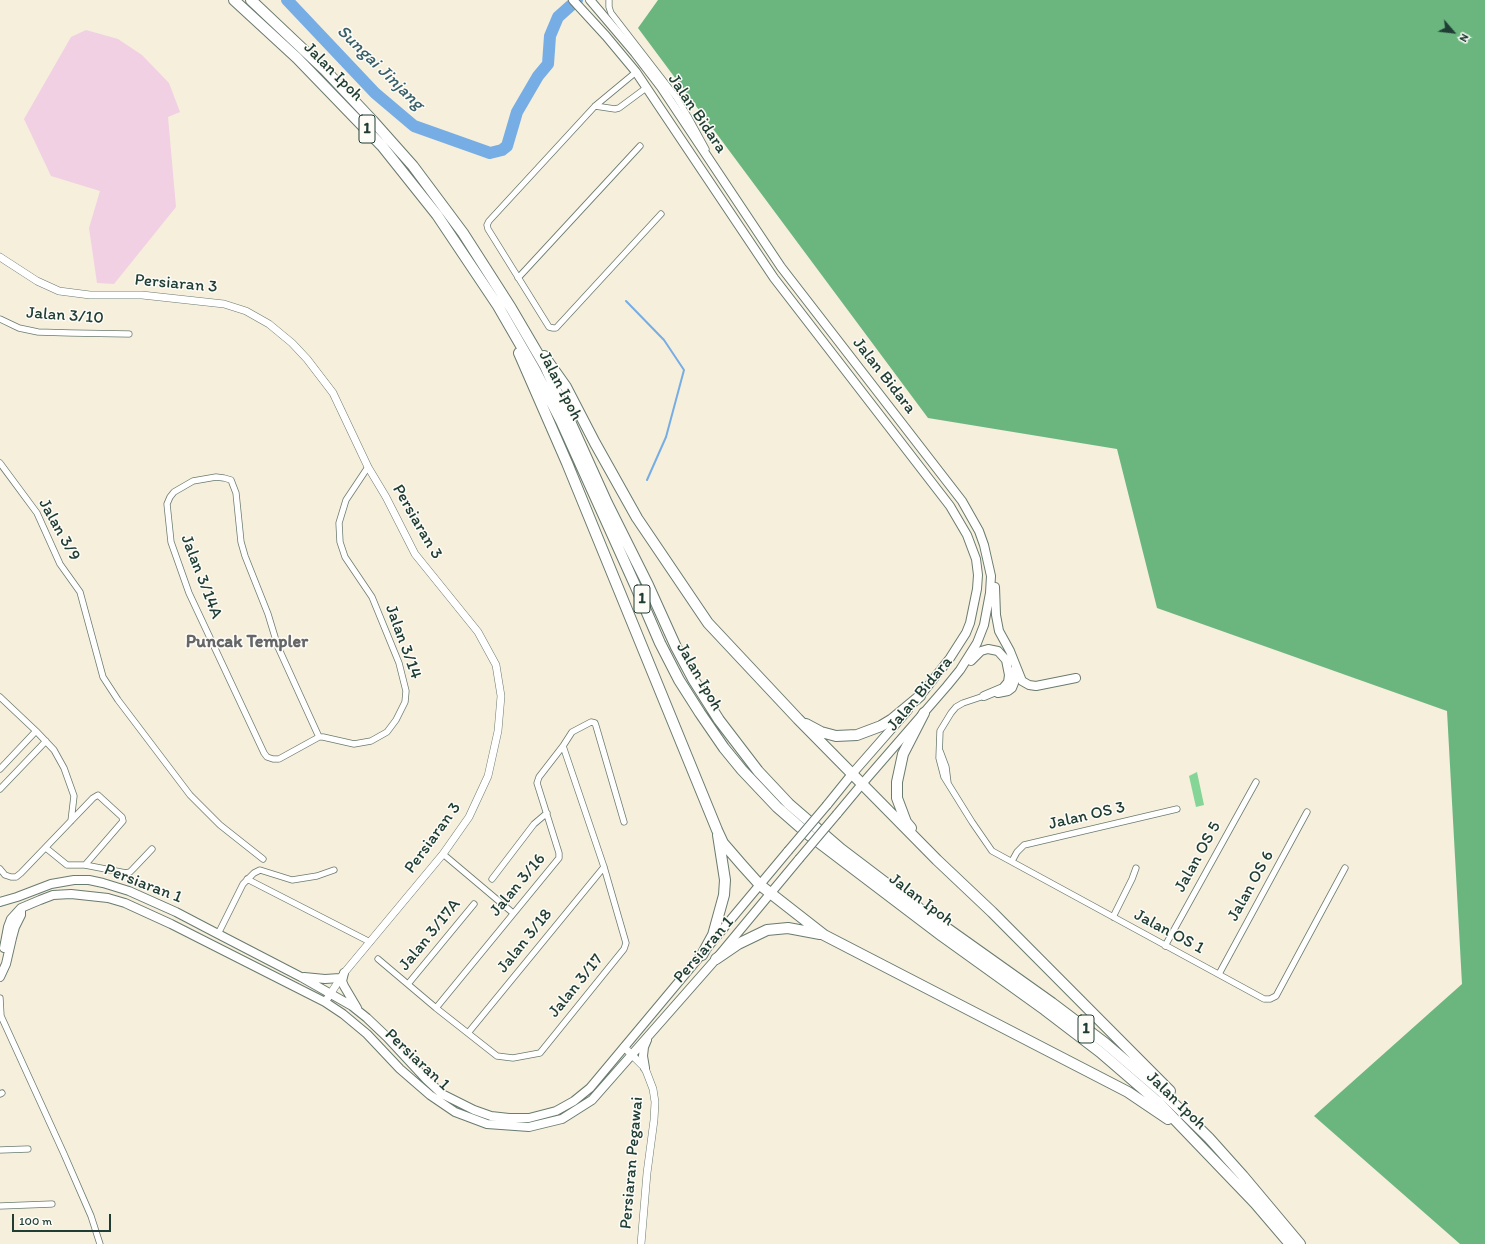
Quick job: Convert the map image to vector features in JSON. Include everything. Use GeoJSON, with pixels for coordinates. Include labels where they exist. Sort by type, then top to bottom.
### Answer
{"type":"FeatureCollection","features":[{"type":"Feature","properties":{"kind":"highway","name":"Jalan Ipoh"},"geometry":{"type":"LineString","coordinates":[[234,0],[297,58],[382,146],[433,210],[498,306],[535,370],[561,421],[660,643],[679,680],[724,748],[742,770],[777,807],[809,835],[942,936],[1045,1010],[1100,1052],[1158,1102],[1255,1203],[1291,1239],[1300,1244]]}},
{"type":"Feature","properties":{"kind":"highway","name":"Jalan Ipoh"},"geometry":{"type":"LineString","coordinates":[[251,0],[325,70],[413,166],[463,233],[525,332],[556,388],[607,503],[648,585],[676,647],[693,679],[719,720],[758,771],[789,804],[841,849],[924,912],[1064,1012],[1162,1092],[1210,1138],[1243,1176],[1291,1239]]}},
{"type":"Feature","properties":{"kind":"highway"},"geometry":{"type":"LineString","coordinates":[[498,306],[567,463],[723,843],[760,885],[824,935],[1128,1092],[1183,1129]]}},
{"type":"Feature","properties":{"kind":"highway"},"geometry":{"type":"LineString","coordinates":[[525,332],[553,366],[566,387],[637,518],[708,623],[852,774],[1199,1120],[1246,1171],[1291,1239]]}},
{"type":"Feature","properties":{"kind":"highway"},"geometry":{"type":"LineString","coordinates":[[798,719],[813,728],[828,734],[844,736],[858,735],[871,731],[891,720],[920,696]]}},
{"type":"Feature","properties":{"kind":"highway"},"geometry":{"type":"LineString","coordinates":[[924,713],[903,754],[897,782],[898,798],[906,822],[937,860]]}},
{"type":"Feature","properties":{"kind":"highway"},"geometry":{"type":"LineString","coordinates":[[702,955],[713,935],[724,895],[725,880],[717,830]]}},
{"type":"Feature","properties":{"kind":"highway"},"geometry":{"type":"LineString","coordinates":[[716,959],[738,944],[767,930],[788,928],[824,935]]}},
{"type":"Feature","properties":{"kind":"main road","name":"Jalan Bidara"},"geometry":{"type":"LineString","coordinates":[[573,0],[636,72],[696,159],[774,278],[950,506],[967,535],[976,560],[978,575],[974,609],[966,633],[950,658],[920,696],[788,851]]}},
{"type":"Feature","properties":{"kind":"main road","name":"Jalan Bidara"},"geometry":{"type":"LineString","coordinates":[[592,2],[661,87],[781,267],[962,501],[976,526],[984,545],[991,576],[990,593],[984,626],[977,642],[963,666],[799,860]]}},
{"type":"Feature","properties":{"kind":"main road"},"geometry":{"type":"LineString","coordinates":[[604,16],[635,61],[649,77],[650,85],[646,88]]}},
{"type":"Feature","properties":{"kind":"main road"},"geometry":{"type":"LineString","coordinates":[[962,501],[980,526],[990,548],[994,564],[997,624],[1020,678],[1025,684],[1036,686],[1076,678]]}},
{"type":"Feature","properties":{"kind":"main road"},"geometry":{"type":"LineString","coordinates":[[947,686],[978,653],[988,648],[1002,655],[1006,660],[1009,678],[1003,688],[984,696]]}},
{"type":"Feature","properties":{"kind":"main road"},"geometry":{"type":"LineString","coordinates":[[984,696],[1008,691],[1012,688],[1015,676],[1014,663]]}},
{"type":"Feature","properties":{"kind":"main road","name":"Persiaran 1"},"geometry":{"type":"LineString","coordinates":[[0,900],[10,899],[51,884],[74,880],[89,880],[103,883],[147,899],[301,977],[359,1011],[387,1037],[442,1094],[474,1110],[491,1116],[529,1118],[556,1111],[574,1101],[590,1088],[788,851]]}},
{"type":"Feature","properties":{"kind":"main road","name":"Persiaran 1"},"geometry":{"type":"LineString","coordinates":[[21,908],[53,895],[71,894],[108,898],[125,903],[171,924],[325,1002],[344,1014],[367,1034],[400,1069],[430,1095],[455,1112],[487,1124],[529,1127],[562,1119],[592,1100],[716,959],[799,860]]}},
{"type":"Feature","properties":{"kind":"main road"},"geometry":{"type":"LineString","coordinates":[[0,966],[8,927],[11,919],[21,908]]}},
{"type":"Feature","properties":{"kind":"main road"},"geometry":{"type":"LineString","coordinates":[[0,977],[6,964],[15,927],[21,916],[21,908]]}},
{"type":"Feature","properties":{"kind":"main road"},"geometry":{"type":"LineString","coordinates":[[0,928],[3,936],[4,948]]}},
{"type":"Feature","properties":{"kind":"main road"},"geometry":{"type":"LineString","coordinates":[[301,977],[325,979],[342,976],[344,986],[359,1011]]}},
{"type":"Feature","properties":{"kind":"main road"},"geometry":{"type":"LineString","coordinates":[[645,1068],[643,1056],[644,1047],[652,1032]]}},
{"type":"Feature","properties":{"kind":"street"},"geometry":{"type":"LineString","coordinates":[[609,0],[611,14],[676,97],[693,124],[715,167]]}},
{"type":"Feature","properties":{"kind":"street"},"geometry":{"type":"LineString","coordinates":[[636,72],[595,106],[489,221],[487,225],[518,278],[550,327],[556,328],[661,214]]}},
{"type":"Feature","properties":{"kind":"street"},"geometry":{"type":"LineString","coordinates":[[595,106],[615,109],[619,108],[646,88]]}},
{"type":"Feature","properties":{"kind":"street"},"geometry":{"type":"LineString","coordinates":[[518,278],[640,146]]}},
{"type":"Feature","properties":{"kind":"street","name":"Persiaran 3"},"geometry":{"type":"LineString","coordinates":[[0,257],[37,281],[59,291],[90,295],[142,295],[224,304],[246,311],[269,324],[292,343],[307,359],[333,393],[368,468],[386,497],[415,554],[478,632],[496,665],[501,696],[498,731],[488,776],[469,817],[443,854],[342,976],[325,1002]]}},
{"type":"Feature","properties":{"kind":"street","name":"Jalan 3/10"},"geometry":{"type":"LineString","coordinates":[[0,319],[19,328],[38,332],[129,334]]}},
{"type":"Feature","properties":{"kind":"street","name":"Jalan 3/9"},"geometry":{"type":"LineString","coordinates":[[0,463],[37,513],[60,564],[80,592],[103,677],[118,700],[190,795],[220,825],[263,859]]}},
{"type":"Feature","properties":{"kind":"street","name":"Jalan 3/14"},"geometry":{"type":"LineString","coordinates":[[318,738],[323,737],[354,744],[371,741],[386,732],[396,720],[405,702],[406,691],[404,679],[396,656],[372,597],[345,557],[340,537],[339,523],[346,500],[368,468]]}},
{"type":"Feature","properties":{"kind":"street","name":"Jalan 3/14A"},"geometry":{"type":"LineString","coordinates":[[216,477],[231,480],[236,492],[241,542],[245,556],[268,614],[278,647],[318,738],[279,759],[267,757],[264,753],[189,593],[171,542],[167,504],[174,492],[193,481],[216,477]]}},
{"type":"Feature","properties":{"kind":"street","name":"Jalan OS 1"},"geometry":{"type":"LineString","coordinates":[[984,696],[963,703],[956,707],[951,713],[940,731],[939,758],[948,784],[992,851],[1264,999],[1270,999],[1276,996],[1345,868]]}},
{"type":"Feature","properties":{"kind":"street"},"geometry":{"type":"LineString","coordinates":[[0,697],[54,750],[64,768],[74,796],[71,822]]}},
{"type":"Feature","properties":{"kind":"street"},"geometry":{"type":"LineString","coordinates":[[563,746],[572,732],[591,722],[594,723],[624,822]]}},
{"type":"Feature","properties":{"kind":"street"},"geometry":{"type":"LineString","coordinates":[[0,769],[36,731]]}},
{"type":"Feature","properties":{"kind":"street"},"geometry":{"type":"LineString","coordinates":[[0,789],[46,741]]}},
{"type":"Feature","properties":{"kind":"street","name":"Jalan 3/16"},"geometry":{"type":"LineString","coordinates":[[436,1008],[559,858],[560,853],[537,783],[539,777],[563,746]]}},
{"type":"Feature","properties":{"kind":"street","name":"Jalan 3/17"},"geometry":{"type":"LineString","coordinates":[[378,959],[436,1008],[497,1056],[513,1058],[540,1053],[624,949],[626,943],[604,867],[563,746]]}},
{"type":"Feature","properties":{"kind":"street","name":"Jalan OS 5"},"geometry":{"type":"LineString","coordinates":[[1165,946],[1256,782]]}},
{"type":"Feature","properties":{"kind":"street"},"geometry":{"type":"LineString","coordinates":[[0,869],[5,875],[16,877],[46,848],[93,798],[98,795],[101,796],[123,819],[121,824],[85,865]]}},
{"type":"Feature","properties":{"kind":"street","name":"Jalan OS 3"},"geometry":{"type":"LineString","coordinates":[[1012,861],[1017,852],[1024,845],[1177,809]]}},
{"type":"Feature","properties":{"kind":"street","name":"Jalan OS 6"},"geometry":{"type":"LineString","coordinates":[[1219,974],[1307,812]]}},
{"type":"Feature","properties":{"kind":"street"},"geometry":{"type":"LineString","coordinates":[[492,879],[534,824],[547,813]]}},
{"type":"Feature","properties":{"kind":"street"},"geometry":{"type":"LineString","coordinates":[[46,848],[67,865],[85,865],[126,873],[130,872],[152,849]]}},
{"type":"Feature","properties":{"kind":"street"},"geometry":{"type":"LineString","coordinates":[[443,854],[513,913]]}},
{"type":"Feature","properties":{"kind":"street","name":"Jalan 3/18"},"geometry":{"type":"LineString","coordinates":[[468,1033],[604,867]]}},
{"type":"Feature","properties":{"kind":"street"},"geometry":{"type":"LineString","coordinates":[[1113,917],[1132,880],[1136,868]]}},
{"type":"Feature","properties":{"kind":"street"},"geometry":{"type":"LineString","coordinates":[[218,934],[243,884],[254,872],[260,870],[292,880],[317,876],[334,870]]}},
{"type":"Feature","properties":{"kind":"street"},"geometry":{"type":"LineString","coordinates":[[247,879],[370,942]]}},
{"type":"Feature","properties":{"kind":"street","name":"Jalan 3/17A"},"geometry":{"type":"LineString","coordinates":[[408,984],[474,904]]}},
{"type":"Feature","properties":{"kind":"street"},"geometry":{"type":"LineString","coordinates":[[0,998],[1,1016],[76,1181],[91,1216],[100,1244]]}},
{"type":"Feature","properties":{"kind":"street","name":"Persiaran Pegawai"},"geometry":{"type":"LineString","coordinates":[[624,1047],[645,1068],[653,1089],[655,1102],[641,1244]]}},
{"type":"Feature","properties":{"kind":"street"},"geometry":{"type":"LineString","coordinates":[[0,1150],[28,1149]]}},
{"type":"Feature","properties":{"kind":"street"},"geometry":{"type":"LineString","coordinates":[[0,1206],[52,1204]]}},
{"type":"Feature","properties":{"kind":"shaded area"},"geometry":{"type":"Polygon","coordinates":[[[86,30],[118,39],[142,55],[169,83],[180,112],[168,117],[176,207],[114,284],[97,283],[89,228],[100,191],[51,176],[24,119],[71,37],[86,30]]]}},
{"type":"Feature","properties":{"kind":"green space"},"geometry":{"type":"Polygon","coordinates":[[[658,0],[1485,0],[1485,1244],[1460,1244],[1314,1116],[1462,984],[1447,711],[1157,608],[1117,449],[928,418],[638,28],[658,0]]]}},
{"type":"Feature","properties":{"kind":"green space"},"geometry":{"type":"Polygon","coordinates":[[[1197,772],[1204,805],[1196,807],[1189,776],[1197,772]]]}},
{"type":"Feature","properties":{"kind":"waterway","name":"Sungai Jinjang"},"geometry":{"type":"LineString","coordinates":[[287,0],[375,93],[414,126],[490,153],[502,150],[507,146],[517,112],[538,76],[548,64],[550,36],[558,17],[577,0]]}},
{"type":"Feature","properties":{"kind":"waterway"},"geometry":{"type":"LineString","coordinates":[[626,301],[664,340],[684,370],[666,437],[647,480]]}},
{"type":"Feature","properties":{"kind":"district","name":"Puncak Templer"},"geometry":{"type":"Point","coordinates":[247,642]}}]}
